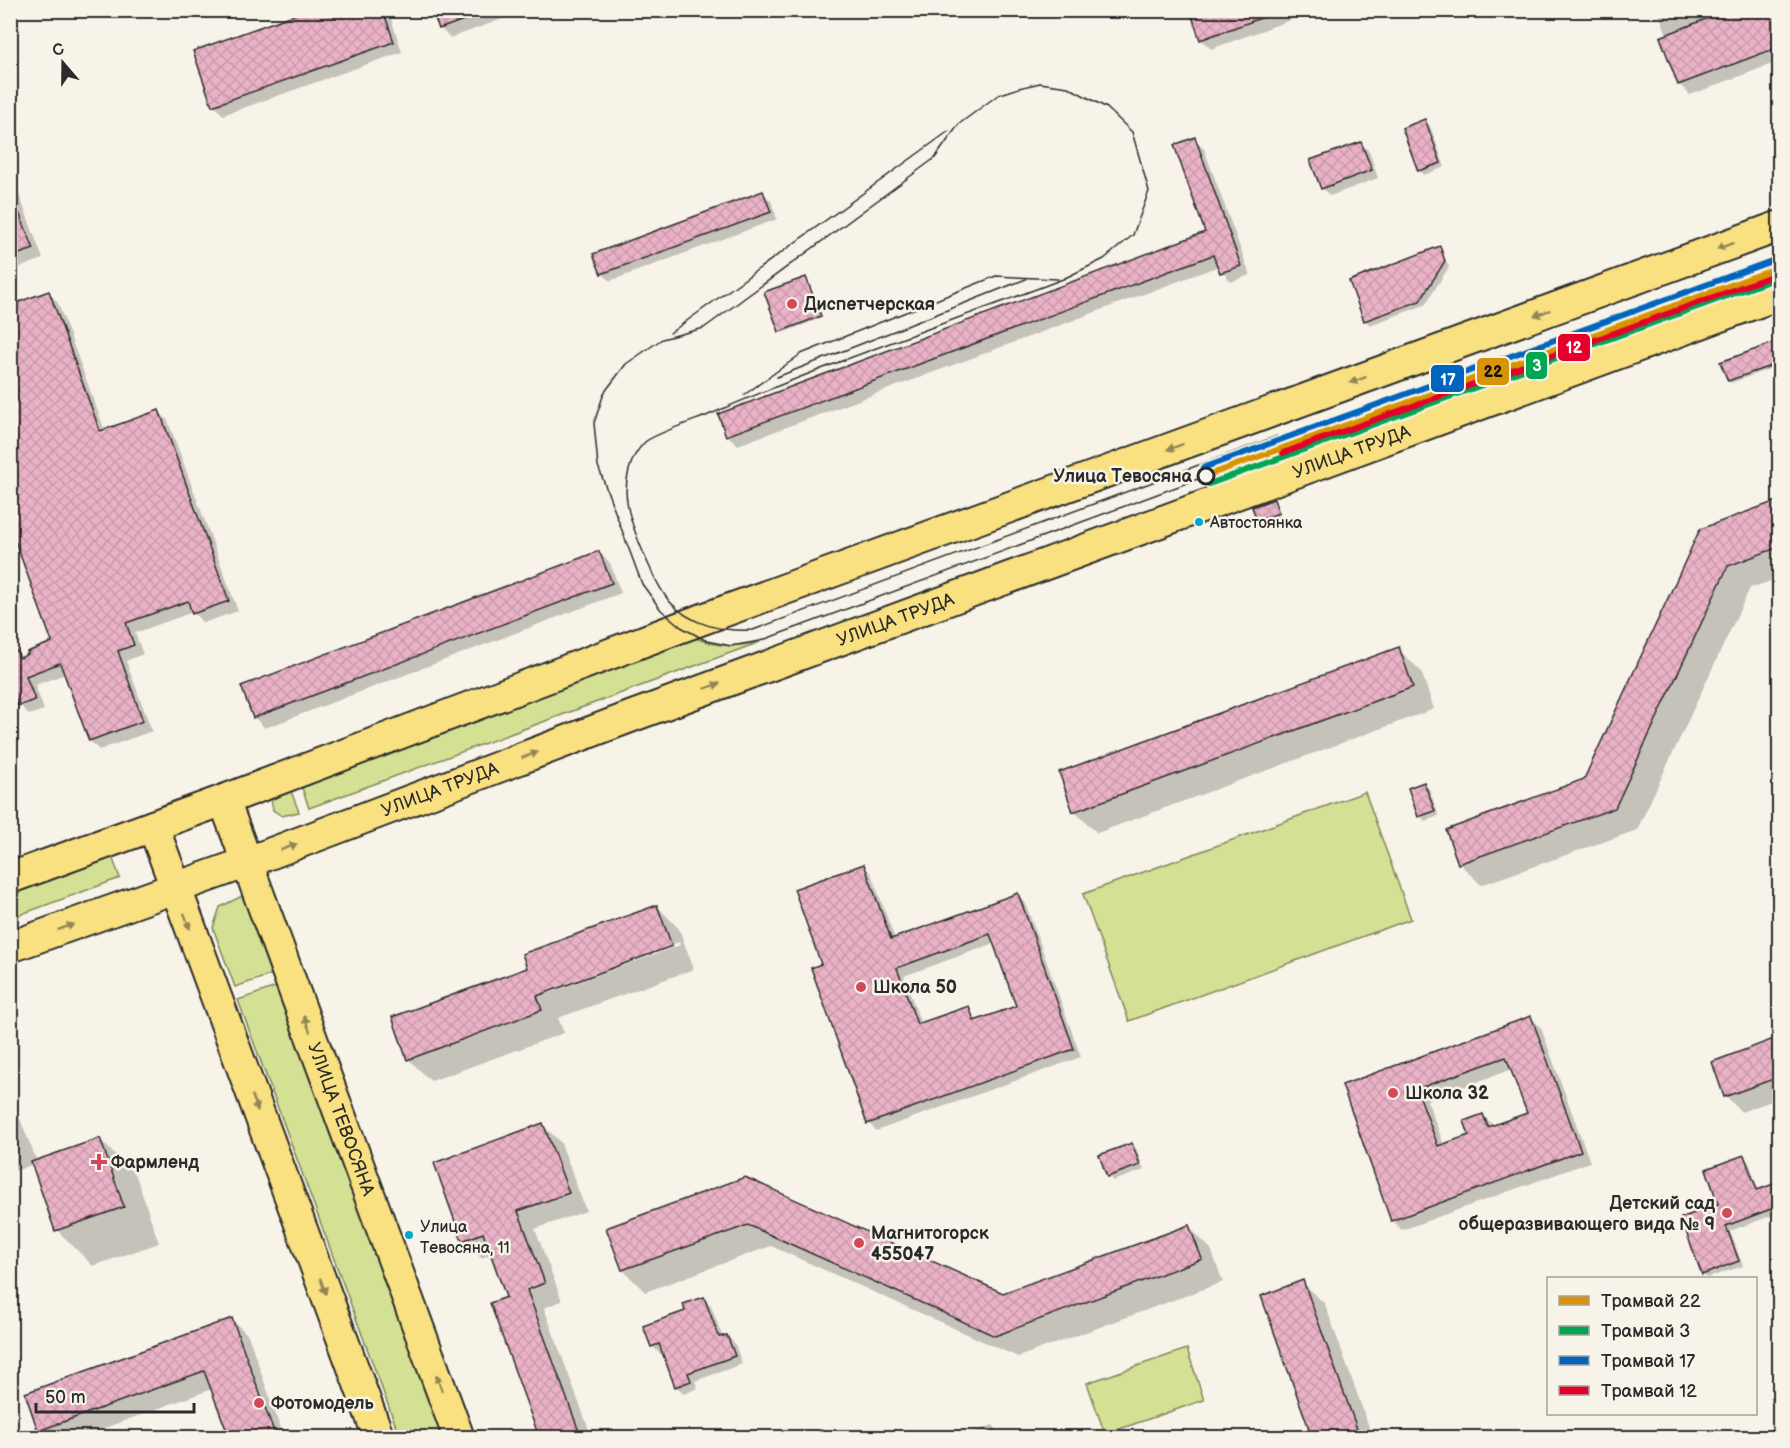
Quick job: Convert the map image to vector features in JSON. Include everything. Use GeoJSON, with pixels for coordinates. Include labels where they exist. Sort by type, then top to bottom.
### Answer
{"type":"FeatureCollection","features":[{"type":"Feature","properties":{"kind":"main road"},"geometry":{"type":"LineString","coordinates":[[10,878],[225,800],[691,623],[1779,226]]}},
{"type":"Feature","properties":{"kind":"main road","name":"УЛИЦА ТРУДА"},"geometry":{"type":"LineString","coordinates":[[10,947],[248,862],[652,708],[1779,294]]}},
{"type":"Feature","properties":{"kind":"main road","name":"УЛИЦА ТЕВОСЯНА"},"geometry":{"type":"LineString","coordinates":[[225,800],[459,1437]]}},
{"type":"Feature","properties":{"kind":"main road"},"geometry":{"type":"LineString","coordinates":[[153,826],[379,1437]]}},
{"type":"Feature","properties":{"kind":"green space"},"geometry":{"type":"Polygon","coordinates":[[[692,636],[709,643],[726,645],[760,642],[309,808],[300,782],[692,636]]]}},
{"type":"Feature","properties":{"kind":"green space"},"geometry":{"type":"Polygon","coordinates":[[[289,786],[299,812],[282,816],[273,810],[271,799],[289,786]]]}},
{"type":"Feature","properties":{"kind":"green space"},"geometry":{"type":"Polygon","coordinates":[[[1365,792],[1411,919],[1129,1021],[1083,894],[1365,792]]]}},
{"type":"Feature","properties":{"kind":"green space"},"geometry":{"type":"Polygon","coordinates":[[[110,851],[120,878],[11,918],[11,888],[110,851]]]}},
{"type":"Feature","properties":{"kind":"green space"},"geometry":{"type":"Polygon","coordinates":[[[240,897],[246,897],[285,970],[235,987],[213,928],[220,907],[240,897]]]}},
{"type":"Feature","properties":{"kind":"green space"},"geometry":{"type":"Polygon","coordinates":[[[276,987],[444,1437],[400,1437],[238,1000],[276,987]]]}},
{"type":"Feature","properties":{"kind":"green space"},"geometry":{"type":"Polygon","coordinates":[[[1187,1349],[1204,1400],[1105,1434],[1087,1383],[1187,1349]]]}},
{"type":"Feature","properties":{"kind":"building"},"geometry":{"type":"Polygon","coordinates":[[[307,10],[383,10],[394,42],[212,106],[193,51],[307,10]]]}},
{"type":"Feature","properties":{"kind":"building"},"geometry":{"type":"Polygon","coordinates":[[[432,10],[482,10],[483,13],[439,29],[432,10]]]}},
{"type":"Feature","properties":{"kind":"building"},"geometry":{"type":"Polygon","coordinates":[[[1190,10],[1275,10],[1275,13],[1200,40],[1190,10]]]}},
{"type":"Feature","properties":{"kind":"building"},"geometry":{"type":"Polygon","coordinates":[[[1729,10],[1779,10],[1779,47],[1678,85],[1660,37],[1729,10]]]}},
{"type":"Feature","properties":{"kind":"building"},"geometry":{"type":"Polygon","coordinates":[[[1425,119],[1441,163],[1418,171],[1402,128],[1425,119]]]}},
{"type":"Feature","properties":{"kind":"building"},"geometry":{"type":"Polygon","coordinates":[[[1195,137],[1241,266],[1220,273],[1213,255],[726,436],[718,414],[1205,232],[1174,145],[1195,137]]]}},
{"type":"Feature","properties":{"kind":"building"},"geometry":{"type":"Polygon","coordinates":[[[1361,142],[1372,170],[1321,189],[1310,160],[1361,142]]]}},
{"type":"Feature","properties":{"kind":"building"},"geometry":{"type":"Polygon","coordinates":[[[10,191],[34,249],[10,257],[10,191]]]}},
{"type":"Feature","properties":{"kind":"building"},"geometry":{"type":"Polygon","coordinates":[[[763,191],[771,212],[601,274],[593,254],[763,191]]]}},
{"type":"Feature","properties":{"kind":"building"},"geometry":{"type":"Polygon","coordinates":[[[1440,246],[1445,261],[1420,301],[1364,321],[1349,281],[1440,246]]]}},
{"type":"Feature","properties":{"kind":"building","name":"Диспетчерская"},"geometry":{"type":"Polygon","coordinates":[[[806,277],[821,316],[779,332],[764,292],[806,277]]]}},
{"type":"Feature","properties":{"kind":"building"},"geometry":{"type":"Polygon","coordinates":[[[49,291],[100,431],[159,410],[229,601],[192,614],[188,601],[126,623],[134,645],[118,651],[143,721],[89,741],[60,663],[26,676],[35,700],[18,706],[10,684],[10,639],[20,658],[28,654],[27,652],[52,642],[10,527],[10,305],[49,291]]]}},
{"type":"Feature","properties":{"kind":"building"},"geometry":{"type":"Polygon","coordinates":[[[1779,341],[1779,363],[1728,381],[1720,362],[1779,341]]]}},
{"type":"Feature","properties":{"kind":"building"},"geometry":{"type":"Polygon","coordinates":[[[1274,499],[1279,513],[1257,521],[1252,507],[1274,499]]]}},
{"type":"Feature","properties":{"kind":"building"},"geometry":{"type":"Polygon","coordinates":[[[1779,500],[1779,547],[1728,566],[1615,808],[1458,864],[1446,830],[1584,779],[1700,529],[1779,500]]]}},
{"type":"Feature","properties":{"kind":"building"},"geometry":{"type":"Polygon","coordinates":[[[599,551],[612,583],[253,718],[241,686],[599,551]]]}},
{"type":"Feature","properties":{"kind":"building"},"geometry":{"type":"Polygon","coordinates":[[[1399,647],[1413,687],[1073,812],[1059,772],[1399,647]]]}},
{"type":"Feature","properties":{"kind":"building"},"geometry":{"type":"Polygon","coordinates":[[[1424,782],[1435,811],[1418,817],[1408,788],[1424,782]]]}},
{"type":"Feature","properties":{"kind":"building","name":"Школа 50"},"geometry":{"type":"Polygon","coordinates":[[[864,864],[891,939],[1018,893],[1074,1049],[867,1124],[811,968],[821,964],[794,889],[864,864]],[[990,934],[897,968],[917,1024],[969,1006],[974,1021],[1016,1006],[990,934]]]}},
{"type":"Feature","properties":{"kind":"building"},"geometry":{"type":"Polygon","coordinates":[[[657,905],[672,946],[537,996],[542,1010],[407,1060],[392,1017],[527,968],[522,954],[657,905]]]}},
{"type":"Feature","properties":{"kind":"building"},"geometry":{"type":"Polygon","coordinates":[[[1531,1016],[1581,1151],[1391,1221],[1342,1085],[1531,1016]],[[1506,1057],[1417,1089],[1438,1146],[1469,1135],[1464,1121],[1483,1114],[1488,1127],[1527,1113],[1506,1057]]]}},
{"type":"Feature","properties":{"kind":"building"},"geometry":{"type":"Polygon","coordinates":[[[1779,1037],[1779,1077],[1724,1097],[1712,1062],[1779,1037]]]}},
{"type":"Feature","properties":{"kind":"building"},"geometry":{"type":"Polygon","coordinates":[[[543,1123],[569,1193],[518,1211],[545,1283],[527,1290],[581,1437],[539,1437],[490,1303],[506,1297],[483,1233],[462,1241],[434,1163],[543,1123]]]}},
{"type":"Feature","properties":{"kind":"building"},"geometry":{"type":"Polygon","coordinates":[[[100,1138],[124,1207],[55,1231],[31,1162],[100,1138]]]}},
{"type":"Feature","properties":{"kind":"building"},"geometry":{"type":"Polygon","coordinates":[[[1132,1143],[1140,1165],[1107,1177],[1099,1155],[1132,1143]]]}},
{"type":"Feature","properties":{"kind":"building","name":"Детский сад общеразвивающего вида № 9"},"geometry":{"type":"Polygon","coordinates":[[[1744,1155],[1757,1190],[1779,1182],[1779,1206],[1726,1226],[1739,1261],[1702,1275],[1681,1218],[1718,1204],[1706,1169],[1744,1155]]]}},
{"type":"Feature","properties":{"kind":"building"},"geometry":{"type":"Polygon","coordinates":[[[745,1177],[1003,1293],[1189,1225],[1202,1259],[995,1336],[748,1225],[622,1270],[606,1228],[745,1177]]]}},
{"type":"Feature","properties":{"kind":"building"},"geometry":{"type":"Polygon","coordinates":[[[1303,1280],[1360,1437],[1312,1437],[1261,1296],[1303,1280]]]}},
{"type":"Feature","properties":{"kind":"building"},"geometry":{"type":"Polygon","coordinates":[[[704,1297],[719,1337],[727,1335],[735,1356],[688,1373],[691,1381],[675,1387],[659,1344],[651,1347],[643,1326],[685,1311],[683,1304],[704,1297]]]}},
{"type":"Feature","properties":{"kind":"building"},"geometry":{"type":"Polygon","coordinates":[[[232,1318],[276,1437],[229,1437],[204,1371],[38,1431],[25,1393],[232,1318]]]}},
{"type":"Feature","properties":{"kind":"tram line"},"geometry":{"type":"LineString","coordinates":[[1206,476],[760,641],[731,646],[707,641],[681,627],[661,610],[642,584],[598,466],[594,423],[604,393],[626,364],[662,339],[704,328],[935,158],[959,124],[998,95],[1040,83],[1068,87],[1107,108],[1132,132],[1149,191],[1133,235],[1104,259],[1063,279],[839,362],[673,428],[644,443],[631,463],[626,487],[627,502],[644,554],[664,594],[678,610],[698,621],[730,630],[753,630],[1277,436]]}},
{"type":"Feature","properties":{"kind":"tram line"},"geometry":{"type":"LineString","coordinates":[[670,333],[949,131]]}},
{"type":"Feature","properties":{"kind":"tram line","name":"17"},"geometry":{"type":"LineString","coordinates":[[1203,468],[1777,259]]}},
{"type":"Feature","properties":{"kind":"tram line","name":"22"},"geometry":{"type":"LineString","coordinates":[[1206,476],[1780,267]]}},
{"type":"Feature","properties":{"kind":"tram line","name":"12"},"geometry":{"type":"LineString","coordinates":[[1283,453],[1780,273]]}},
{"type":"Feature","properties":{"kind":"tram line"},"geometry":{"type":"LineString","coordinates":[[744,395],[801,354],[996,276],[1058,279]]}},
{"type":"Feature","properties":{"kind":"tram line","name":"3"},"geometry":{"type":"LineString","coordinates":[[1209,484],[1780,277]]}},
{"type":"Feature","properties":{"kind":"tram line"},"geometry":{"type":"LineString","coordinates":[[777,377],[1026,279]]}},
{"type":"Feature","properties":{"kind":"place","name":"Диспетчерская"},"geometry":{"type":"Point","coordinates":[792,304]}},
{"type":"Feature","properties":{"kind":"place","name":"Улица Тевосяна"},"geometry":{"type":"Point","coordinates":[1206,476]}},
{"type":"Feature","properties":{"kind":"place","name":"Автостоянка"},"geometry":{"type":"Point","coordinates":[1199,522]}},
{"type":"Feature","properties":{"kind":"place","name":"Школа 50"},"geometry":{"type":"Point","coordinates":[861,987]}},
{"type":"Feature","properties":{"kind":"place","name":"Школа 32"},"geometry":{"type":"Point","coordinates":[1393,1093]}},
{"type":"Feature","properties":{"kind":"place","name":"Фармленд"},"geometry":{"type":"Point","coordinates":[99,1162]}},
{"type":"Feature","properties":{"kind":"place","name":"Детский сад общеразвивающего вида № 9"},"geometry":{"type":"Point","coordinates":[1727,1213]}},
{"type":"Feature","properties":{"kind":"place","name":"Улица Тевосяна, 11"},"geometry":{"type":"Point","coordinates":[409,1235]}},
{"type":"Feature","properties":{"kind":"place","name":"Магнитогорск 455047"},"geometry":{"type":"Point","coordinates":[859,1243]}},
{"type":"Feature","properties":{"kind":"place","name":"Фотомодель"},"geometry":{"type":"Point","coordinates":[259,1403]}}]}
